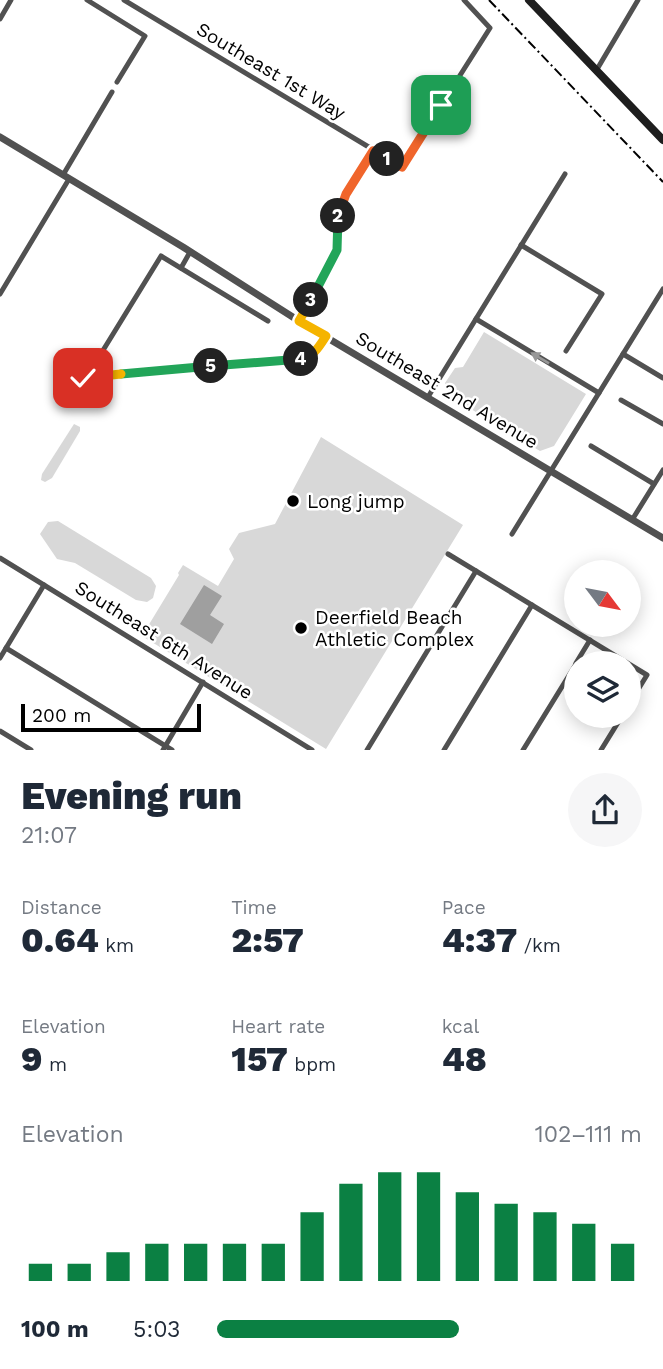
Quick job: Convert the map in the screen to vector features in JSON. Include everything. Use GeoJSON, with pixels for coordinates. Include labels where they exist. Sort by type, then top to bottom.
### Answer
{"type":"FeatureCollection","features":[{"type":"Feature","properties":{"kind":"main road"},"geometry":{"type":"LineString","coordinates":[[535,2],[596,71],[662,134]]}},
{"type":"Feature","properties":{"kind":"street"},"geometry":{"type":"LineString","coordinates":[[0,19],[11,0]]}},
{"type":"Feature","properties":{"kind":"street"},"geometry":{"type":"LineString","coordinates":[[87,0],[145,36],[117,82]]}},
{"type":"Feature","properties":{"kind":"street","name":"Southeast 1st Way"},"geometry":{"type":"LineString","coordinates":[[124,0],[402,167],[490,28],[464,0]]}},
{"type":"Feature","properties":{"kind":"street"},"geometry":{"type":"LineString","coordinates":[[596,71],[638,0]]}},
{"type":"Feature","properties":{"kind":"street"},"geometry":{"type":"LineString","coordinates":[[0,294],[112,92]]}},
{"type":"Feature","properties":{"kind":"street","name":"Southeast 2nd Avenue"},"geometry":{"type":"LineString","coordinates":[[0,137],[299,321],[663,538]]}},
{"type":"Feature","properties":{"kind":"street"},"geometry":{"type":"LineString","coordinates":[[299,321],[337,250],[337,219],[346,194],[373,151]]}},
{"type":"Feature","properties":{"kind":"street"},"geometry":{"type":"LineString","coordinates":[[428,397],[565,174]]}},
{"type":"Feature","properties":{"kind":"street"},"geometry":{"type":"LineString","coordinates":[[521,245],[602,294],[566,351]]}},
{"type":"Feature","properties":{"kind":"street"},"geometry":{"type":"LineString","coordinates":[[181,268],[190,252]]}},
{"type":"Feature","properties":{"kind":"street"},"geometry":{"type":"LineString","coordinates":[[105,376],[102,352],[161,256],[268,321]]}},
{"type":"Feature","properties":{"kind":"street"},"geometry":{"type":"LineString","coordinates":[[512,534],[663,289]]}},
{"type":"Feature","properties":{"kind":"street"},"geometry":{"type":"LineString","coordinates":[[254,313],[263,297]]}},
{"type":"Feature","properties":{"kind":"street"},"geometry":{"type":"LineString","coordinates":[[476,319],[599,393]]}},
{"type":"Feature","properties":{"kind":"street"},"geometry":{"type":"LineString","coordinates":[[83,378],[301,359],[309,357],[326,336]]}},
{"type":"Feature","properties":{"kind":"street"},"geometry":{"type":"LineString","coordinates":[[623,354],[663,379]]}},
{"type":"Feature","properties":{"kind":"street"},"geometry":{"type":"LineString","coordinates":[[621,400],[663,424]]}},
{"type":"Feature","properties":{"kind":"street"},"geometry":{"type":"LineString","coordinates":[[590,446],[654,484]]}},
{"type":"Feature","properties":{"kind":"street"},"geometry":{"type":"LineString","coordinates":[[632,520],[663,470]]}},
{"type":"Feature","properties":{"kind":"street"},"geometry":{"type":"LineString","coordinates":[[448,554],[608,651]]}},
{"type":"Feature","properties":{"kind":"street","name":"Southeast 6th Avenue"},"geometry":{"type":"LineString","coordinates":[[0,558],[312,750]]}},
{"type":"Feature","properties":{"kind":"street"},"geometry":{"type":"LineString","coordinates":[[367,750],[476,571]]}},
{"type":"Feature","properties":{"kind":"street"},"geometry":{"type":"LineString","coordinates":[[0,658],[44,585]]}},
{"type":"Feature","properties":{"kind":"street"},"geometry":{"type":"LineString","coordinates":[[444,750],[532,605]]}},
{"type":"Feature","properties":{"kind":"street"},"geometry":{"type":"LineString","coordinates":[[583,651],[590,640]]}},
{"type":"Feature","properties":{"kind":"street"},"geometry":{"type":"LineString","coordinates":[[6,648],[164,748],[172,750]]}},
{"type":"Feature","properties":{"kind":"street"},"geometry":{"type":"LineString","coordinates":[[641,671],[647,675],[641,685]]}},
{"type":"Feature","properties":{"kind":"street"},"geometry":{"type":"LineString","coordinates":[[164,748],[203,682]]}},
{"type":"Feature","properties":{"kind":"street"},"geometry":{"type":"LineString","coordinates":[[523,750],[564,683]]}},
{"type":"Feature","properties":{"kind":"street"},"geometry":{"type":"LineString","coordinates":[[601,750],[615,728]]}},
{"type":"Feature","properties":{"kind":"street"},"geometry":{"type":"LineString","coordinates":[[0,730],[31,750]]}},
{"type":"Feature","properties":{"kind":"shaded area"},"geometry":{"type":"Polygon","coordinates":[[[484,332],[586,394],[554,446],[540,451],[448,395],[445,383],[455,368],[463,367],[484,332]]]}},
{"type":"Feature","properties":{"kind":"shaded area"},"geometry":{"type":"Polygon","coordinates":[[[74,424],[80,427],[80,431],[52,478],[45,482],[41,480],[42,474],[74,424]]]}},
{"type":"Feature","properties":{"kind":"shaded area"},"geometry":{"type":"Polygon","coordinates":[[[321,437],[463,525],[326,749],[142,636],[183,565],[218,586],[234,559],[229,549],[239,533],[275,524],[321,437]]]}},
{"type":"Feature","properties":{"kind":"shaded area"},"geometry":{"type":"Polygon","coordinates":[[[58,521],[151,578],[156,586],[153,598],[147,602],[136,600],[75,563],[57,559],[40,534],[48,522],[58,521]]]}},
{"type":"Feature","properties":{"kind":"shaded area"},"geometry":{"type":"Polygon","coordinates":[[[204,585],[222,596],[210,615],[224,624],[212,644],[180,624],[204,585]]]}},
{"type":"Feature","properties":{"kind":"railway"},"geometry":{"type":"LineString","coordinates":[[489,0],[663,182]]}},
{"type":"Feature","properties":{"kind":"place","name":"Long jump"},"geometry":{"type":"Point","coordinates":[293,501]}},
{"type":"Feature","properties":{"kind":"place","name":"Deerfield Beach Athletic Complex"},"geometry":{"type":"Point","coordinates":[301,628]}},
{"type":"Feature","properties":{"kind":"route"},"geometry":{"type":"LineString","coordinates":[[83,378],[309,357],[326,336],[299,321],[337,250],[337,219],[346,194],[373,151],[402,167],[441,105]]}}]}
